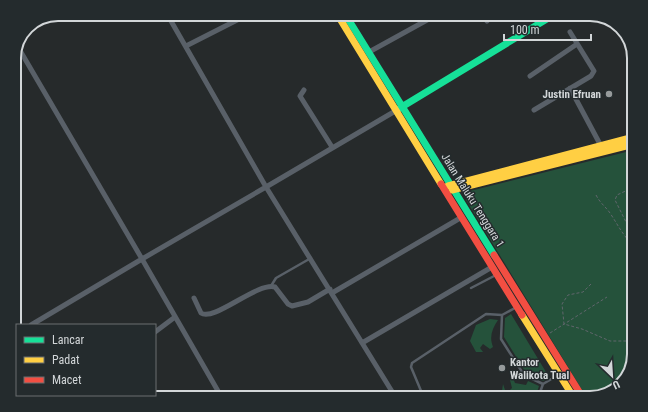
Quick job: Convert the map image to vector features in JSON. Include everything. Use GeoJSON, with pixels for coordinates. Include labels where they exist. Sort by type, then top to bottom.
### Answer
{"type":"FeatureCollection","features":[{"type":"Feature","properties":{"kind":"main road","name":"Jalan Maluku Tenggara 1"},"geometry":{"type":"LineString","coordinates":[[342,21],[453,187],[544,336],[571,391]]}},
{"type":"Feature","properties":{"kind":"main road","name":"Jalan Maluku Tenggara 1"},"geometry":{"type":"LineString","coordinates":[[349,21],[369,52],[445,190],[496,274],[562,373],[577,391]]}},
{"type":"Feature","properties":{"kind":"main road"},"geometry":{"type":"LineString","coordinates":[[399,108],[543,21]]}},
{"type":"Feature","properties":{"kind":"main road"},"geometry":{"type":"LineString","coordinates":[[445,190],[627,139]]}},
{"type":"Feature","properties":{"kind":"main road"},"geometry":{"type":"LineString","coordinates":[[453,187],[627,146]]}},
{"type":"Feature","properties":{"kind":"street"},"geometry":{"type":"LineString","coordinates":[[171,21],[266,187],[392,391]]}},
{"type":"Feature","properties":{"kind":"street"},"geometry":{"type":"LineString","coordinates":[[186,46],[235,21]]}},
{"type":"Feature","properties":{"kind":"street"},"geometry":{"type":"LineString","coordinates":[[369,52],[425,21]]}},
{"type":"Feature","properties":{"kind":"street"},"geometry":{"type":"LineString","coordinates":[[534,110],[590,76],[594,71],[570,32]]}},
{"type":"Feature","properties":{"kind":"street"},"geometry":{"type":"LineString","coordinates":[[530,76],[577,44]]}},
{"type":"Feature","properties":{"kind":"street"},"geometry":{"type":"LineString","coordinates":[[21,53],[218,391]]}},
{"type":"Feature","properties":{"kind":"street"},"geometry":{"type":"LineString","coordinates":[[570,88],[601,146]]}},
{"type":"Feature","properties":{"kind":"street"},"geometry":{"type":"LineString","coordinates":[[304,90],[300,96],[332,147]]}},
{"type":"Feature","properties":{"kind":"street"},"geometry":{"type":"LineString","coordinates":[[33,324],[399,108]]}},
{"type":"Feature","properties":{"kind":"street"},"geometry":{"type":"LineString","coordinates":[[194,298],[200,313],[206,315],[235,303],[266,286],[275,287],[288,304],[292,306],[308,302],[331,291],[462,217]]}},
{"type":"Feature","properties":{"kind":"street"},"geometry":{"type":"LineString","coordinates":[[362,343],[492,267]]}},
{"type":"Feature","properties":{"kind":"street"},"geometry":{"type":"LineString","coordinates":[[156,331],[175,317]]}},
{"type":"Feature","properties":{"kind":"lane"},"geometry":{"type":"LineString","coordinates":[[271,286],[276,278],[311,258]]}},
{"type":"Feature","properties":{"kind":"lane"},"geometry":{"type":"LineString","coordinates":[[471,288],[496,274]]}},
{"type":"Feature","properties":{"kind":"lane"},"geometry":{"type":"LineString","coordinates":[[421,391],[411,367],[412,363],[486,314],[502,315],[517,307]]}},
{"type":"Feature","properties":{"kind":"lane"},"geometry":{"type":"LineString","coordinates":[[502,315],[501,339],[524,375],[543,384]]}},
{"type":"Feature","properties":{"kind":"lane"},"geometry":{"type":"LineString","coordinates":[[540,391],[543,384],[562,373]]}},
{"type":"Feature","properties":{"kind":"path"},"geometry":{"type":"LineString","coordinates":[[627,190],[616,195],[615,200],[627,224]]}},
{"type":"Feature","properties":{"kind":"path"},"geometry":{"type":"LineString","coordinates":[[596,195],[601,205],[609,211],[623,236],[627,240]]}},
{"type":"Feature","properties":{"kind":"path"},"geometry":{"type":"LineString","coordinates":[[564,324],[562,304],[568,295],[583,292],[591,284]]}},
{"type":"Feature","properties":{"kind":"path"},"geometry":{"type":"LineString","coordinates":[[544,336],[607,297]]}},
{"type":"Feature","properties":{"kind":"path"},"geometry":{"type":"LineString","coordinates":[[564,324],[582,329],[610,341],[627,341]]}},
{"type":"Feature","properties":{"kind":"green space"},"geometry":{"type":"Polygon","coordinates":[[[627,152],[627,359],[621,375],[611,385],[602,389],[583,391],[466,200],[467,194],[470,191],[627,152]]]}},
{"type":"Feature","properties":{"kind":"green space"},"geometry":{"type":"Polygon","coordinates":[[[511,314],[549,377],[543,381],[526,373],[504,337],[505,318],[511,314]]]}},
{"type":"Feature","properties":{"kind":"green space"},"geometry":{"type":"Polygon","coordinates":[[[490,319],[498,320],[492,333],[491,340],[493,347],[490,349],[483,344],[480,348],[483,352],[476,352],[470,341],[476,325],[490,319]]]}},
{"type":"Feature","properties":{"kind":"green space"},"geometry":{"type":"Polygon","coordinates":[[[513,378],[515,383],[526,385],[528,381],[539,386],[537,391],[502,391],[503,384],[505,390],[510,390],[512,388],[510,380],[513,378]]]}},
{"type":"Feature","properties":{"kind":"traffic: fast"},"geometry":{"type":"LineString","coordinates":[[349,21],[494,255]]}},
{"type":"Feature","properties":{"kind":"traffic: fast"},"geometry":{"type":"LineString","coordinates":[[400,108],[543,21]]}},
{"type":"Feature","properties":{"kind":"traffic: slow"},"geometry":{"type":"LineString","coordinates":[[341,21],[441,184]]}},
{"type":"Feature","properties":{"kind":"traffic: slow"},"geometry":{"type":"LineString","coordinates":[[448,186],[627,139]]}},
{"type":"Feature","properties":{"kind":"traffic: slow"},"geometry":{"type":"LineString","coordinates":[[452,190],[627,146]]}},
{"type":"Feature","properties":{"kind":"traffic: slow"},"geometry":{"type":"LineString","coordinates":[[522,315],[570,391]]}},
{"type":"Feature","properties":{"kind":"traffic: jam"},"geometry":{"type":"LineString","coordinates":[[441,184],[522,315]]}},
{"type":"Feature","properties":{"kind":"traffic: jam"},"geometry":{"type":"LineString","coordinates":[[494,255],[579,391]]}},
{"type":"Feature","properties":{"kind":"place","name":"Justin Efruan"},"geometry":{"type":"Point","coordinates":[609,94]}},
{"type":"Feature","properties":{"kind":"place","name":"Kantor Walikota Tual"},"geometry":{"type":"Point","coordinates":[502,368]}}]}
